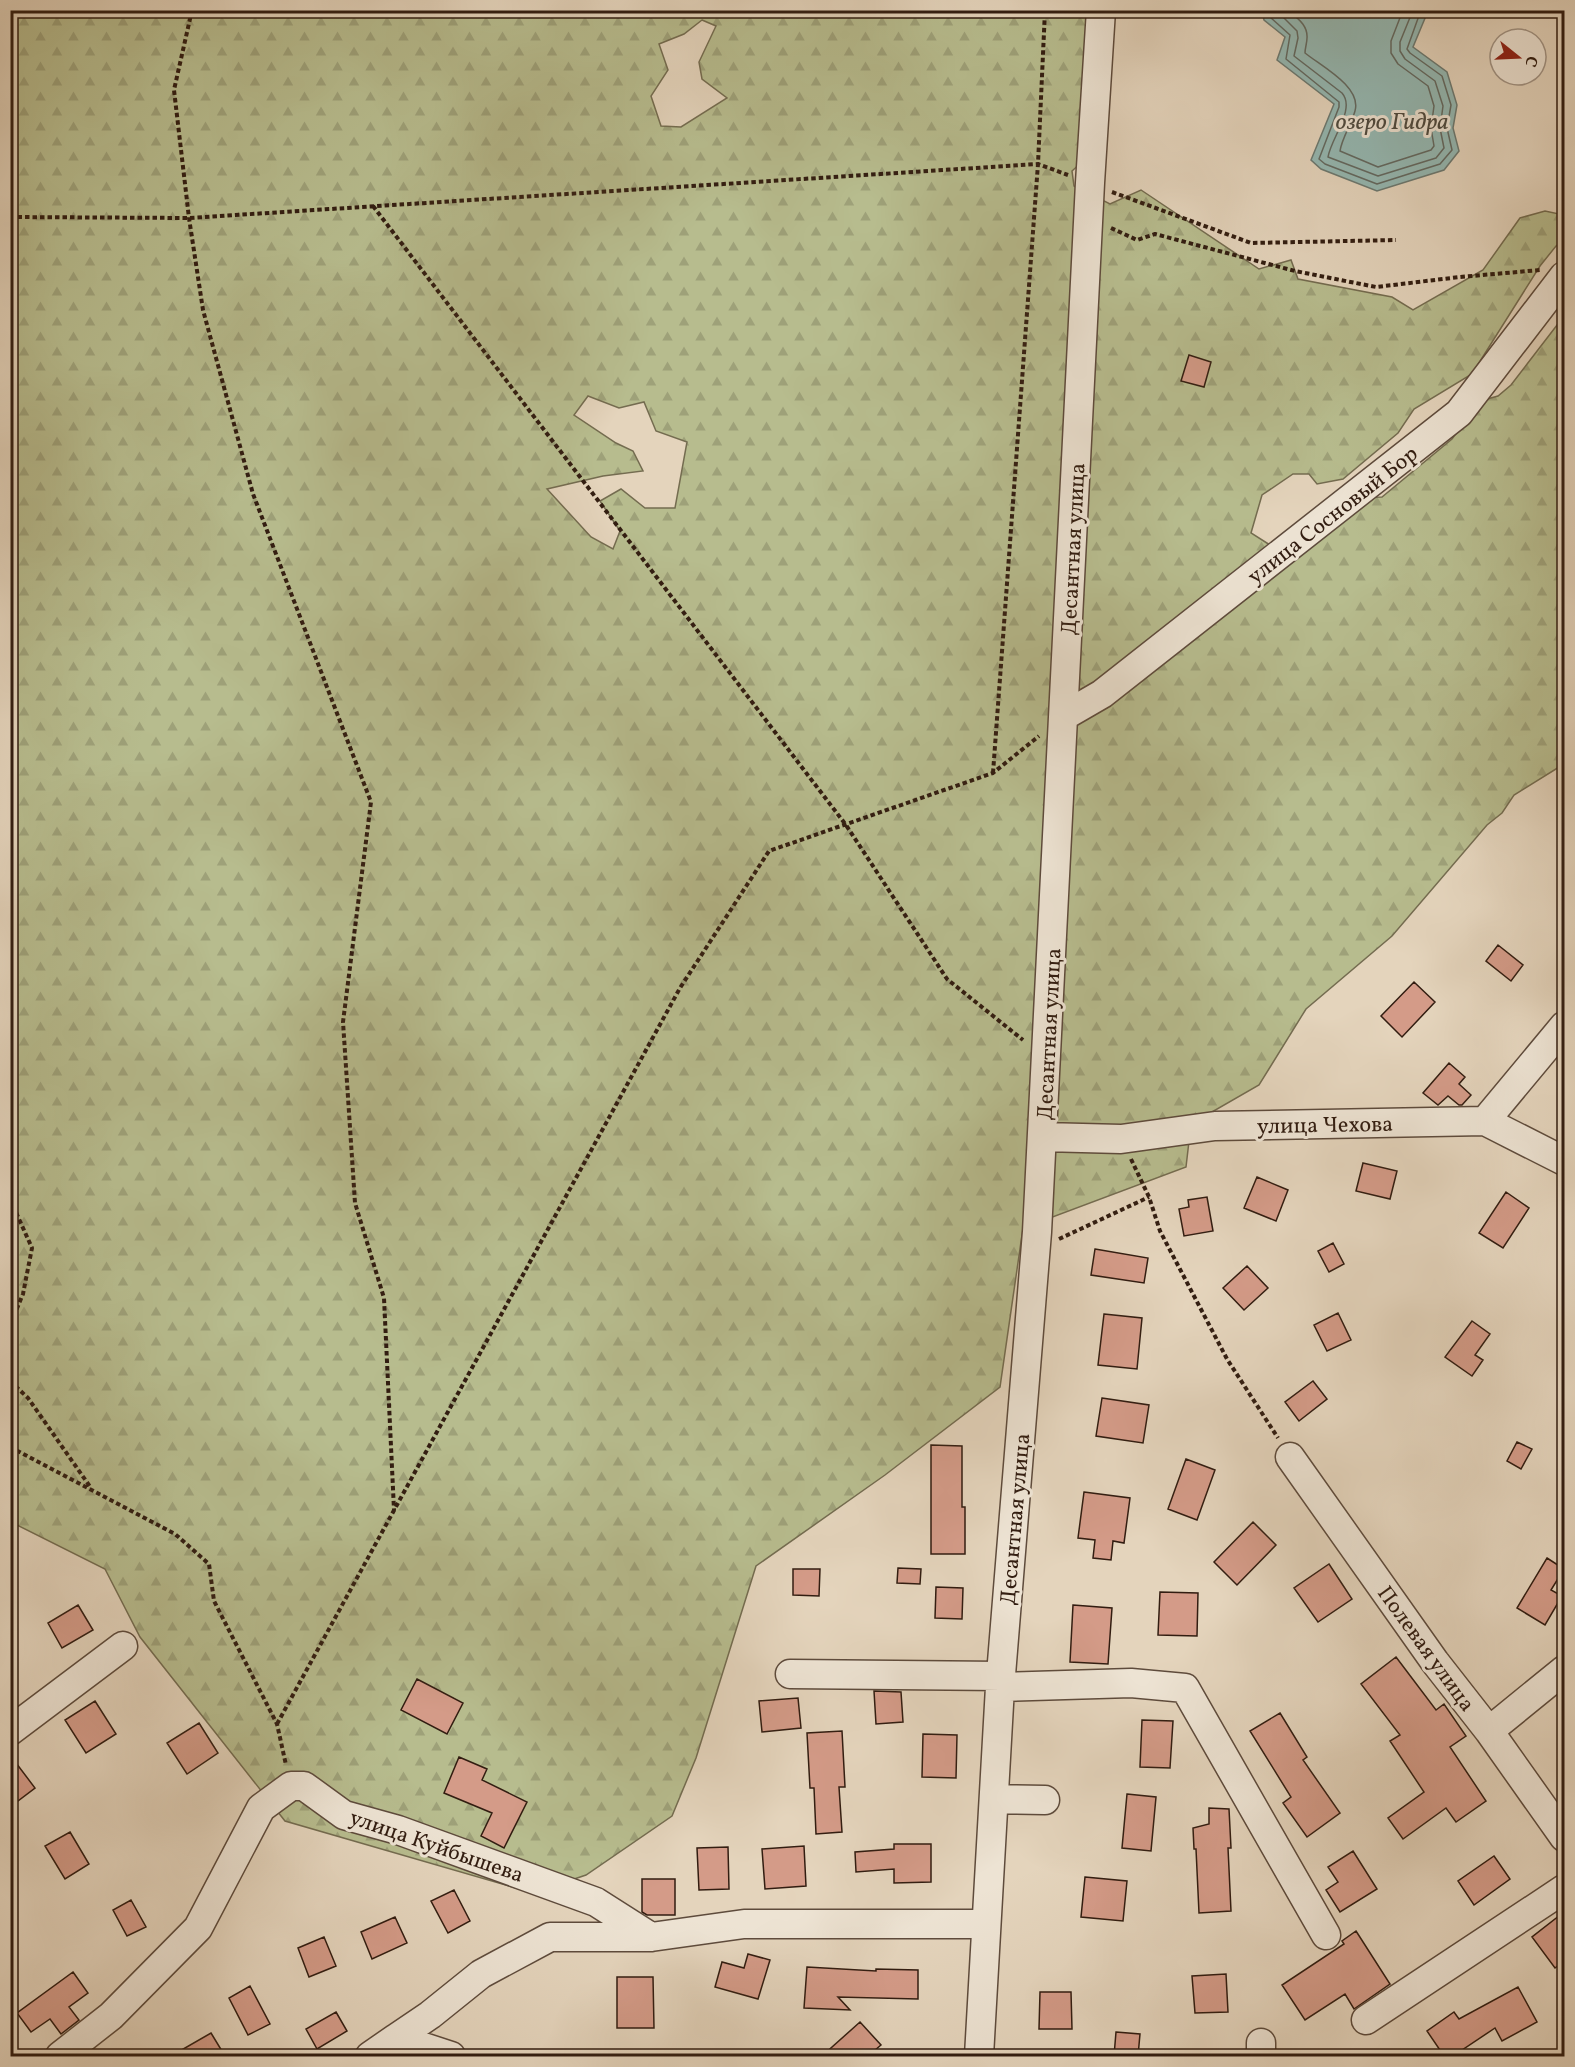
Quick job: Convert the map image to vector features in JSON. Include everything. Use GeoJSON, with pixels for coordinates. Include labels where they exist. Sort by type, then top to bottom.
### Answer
{"type":"FeatureCollection","features":[{"type":"Feature","properties":{"kind":"street","name":"Десантная улица"},"geometry":{"type":"LineString","coordinates":[[979,2056],[1000,1681],[1037,1232],[1088,218],[1101,10]]}},
{"type":"Feature","properties":{"kind":"street","name":"улица Сосновый Бор"},"geometry":{"type":"LineString","coordinates":[[1064,716],[1102,694],[1459,413],[1553,273]]}},
{"type":"Feature","properties":{"kind":"street"},"geometry":{"type":"LineString","coordinates":[[1564,1026],[1485,1121],[1564,1161]]}},
{"type":"Feature","properties":{"kind":"street","name":"улица Чехова"},"geometry":{"type":"LineString","coordinates":[[1042,1137],[1121,1140],[1215,1126],[1485,1121]]}},
{"type":"Feature","properties":{"kind":"street","name":"Полевая улица"},"geometry":{"type":"LineString","coordinates":[[1290,1457],[1435,1662],[1488,1731],[1564,1838]]}},
{"type":"Feature","properties":{"kind":"street"},"geometry":{"type":"LineString","coordinates":[[10,1731],[123,1646]]}},
{"type":"Feature","properties":{"kind":"street"},"geometry":{"type":"LineString","coordinates":[[1488,1731],[1564,1670]]}},
{"type":"Feature","properties":{"kind":"street"},"geometry":{"type":"LineString","coordinates":[[790,1674],[1131,1683],[1185,1688],[1326,1935]]}},
{"type":"Feature","properties":{"kind":"street"},"geometry":{"type":"LineString","coordinates":[[60,2056],[111,2016],[198,1928],[261,1808],[291,1786]]}},
{"type":"Feature","properties":{"kind":"street","name":"улица Куйбышева"},"geometry":{"type":"LineString","coordinates":[[291,1786],[304,1786],[344,1815],[398,1830],[596,1902],[651,1937]]}},
{"type":"Feature","properties":{"kind":"street"},"geometry":{"type":"LineString","coordinates":[[994,1799],[1045,1800]]}},
{"type":"Feature","properties":{"kind":"street"},"geometry":{"type":"LineString","coordinates":[[1366,2020],[1564,1889]]}},
{"type":"Feature","properties":{"kind":"street"},"geometry":{"type":"LineString","coordinates":[[370,2056],[430,2015],[481,1974],[550,1937],[651,1937],[744,1924],[986,1924]]}},
{"type":"Feature","properties":{"kind":"street"},"geometry":{"type":"LineString","coordinates":[[396,2038],[451,2056]]}},
{"type":"Feature","properties":{"kind":"path"},"geometry":{"type":"LineString","coordinates":[[192,10],[174,90],[189,218],[203,310],[253,494],[371,802],[343,1022],[355,1203],[384,1298],[394,1510]]}},
{"type":"Feature","properties":{"kind":"path"},"geometry":{"type":"LineString","coordinates":[[993,773],[1038,164],[1046,10]]}},
{"type":"Feature","properties":{"kind":"path"},"geometry":{"type":"LineString","coordinates":[[10,217],[189,218],[1038,164],[1251,243],[1396,240]]}},
{"type":"Feature","properties":{"kind":"path"},"geometry":{"type":"LineString","coordinates":[[373,206],[846,825],[946,979],[1047,1059]]}},
{"type":"Feature","properties":{"kind":"path"},"geometry":{"type":"LineString","coordinates":[[1088,218],[1137,240],[1155,234],[1295,271],[1376,287],[1460,277],[1553,273]]}},
{"type":"Feature","properties":{"kind":"path"},"geometry":{"type":"LineString","coordinates":[[277,1724],[680,988],[769,851],[993,773],[1064,716]]}},
{"type":"Feature","properties":{"kind":"path"},"geometry":{"type":"LineString","coordinates":[[1121,1140],[1149,1197],[1160,1231],[1227,1359],[1290,1457]]}},
{"type":"Feature","properties":{"kind":"path"},"geometry":{"type":"LineString","coordinates":[[1037,1232],[1056,1241],[1149,1197]]}},
{"type":"Feature","properties":{"kind":"path"},"geometry":{"type":"LineString","coordinates":[[10,1199],[32,1248],[23,1294],[10,1325]]}},
{"type":"Feature","properties":{"kind":"path"},"geometry":{"type":"LineString","coordinates":[[10,1381],[28,1398],[92,1490]]}},
{"type":"Feature","properties":{"kind":"path"},"geometry":{"type":"LineString","coordinates":[[10,1447],[175,1534],[209,1564],[214,1601],[277,1724],[291,1786]]}},
{"type":"Feature","properties":{"kind":"green space"},"geometry":{"type":"Polygon","coordinates":[[[10,11],[1087,11],[1082,162],[1072,171],[1074,186],[1110,204],[1141,190],[1259,269],[1291,260],[1298,279],[1392,297],[1413,310],[1483,270],[1520,218],[1545,211],[1564,215],[1564,241],[1556,246],[1540,266],[1472,374],[1414,409],[1398,433],[1343,479],[1317,484],[1309,474],[1293,474],[1262,495],[1251,533],[1270,545],[1349,498],[1382,497],[1452,439],[1480,401],[1498,396],[1511,385],[1564,316],[1564,764],[1514,795],[1502,813],[1487,825],[1392,936],[1306,1009],[1259,1085],[1191,1124],[1186,1167],[1023,1228],[1000,1387],[885,1475],[756,1566],[696,1758],[672,1816],[586,1875],[533,1893],[285,1821],[140,1637],[105,1569],[11,1522],[10,11]],[[702,20],[684,34],[659,44],[668,70],[651,96],[661,126],[681,127],[727,98],[702,79],[699,62],[716,26],[702,20]],[[588,396],[574,415],[616,443],[633,451],[643,471],[603,476],[547,489],[591,537],[613,549],[620,531],[600,501],[621,489],[645,508],[675,508],[687,442],[656,431],[644,402],[619,408],[588,396]]]}},
{"type":"Feature","properties":{"kind":"water","name":"озеро Гидра"},"geometry":{"type":"Polygon","coordinates":[[[1262,11],[1428,11],[1413,47],[1447,72],[1457,105],[1453,128],[1459,151],[1444,170],[1377,191],[1321,169],[1311,160],[1334,104],[1277,60],[1285,37],[1264,20],[1262,11]]]}},
{"type":"Feature","properties":{"kind":"building"},"geometry":{"type":"Polygon","coordinates":[[[1189,355],[1211,362],[1204,387],[1181,381],[1189,355]]]}},
{"type":"Feature","properties":{"kind":"building"},"geometry":{"type":"Polygon","coordinates":[[[1498,945],[1523,965],[1511,981],[1486,961],[1498,945]]]}},
{"type":"Feature","properties":{"kind":"building"},"geometry":{"type":"Polygon","coordinates":[[[1414,982],[1435,1002],[1402,1037],[1381,1016],[1414,982]]]}},
{"type":"Feature","properties":{"kind":"building"},"geometry":{"type":"Polygon","coordinates":[[[1449,1063],[1465,1077],[1459,1084],[1471,1095],[1462,1105],[1448,1096],[1438,1105],[1423,1093],[1449,1063]]]}},
{"type":"Feature","properties":{"kind":"building"},"geometry":{"type":"Polygon","coordinates":[[[1363,1163],[1397,1171],[1390,1199],[1356,1191],[1363,1163]]]}},
{"type":"Feature","properties":{"kind":"building"},"geometry":{"type":"Polygon","coordinates":[[[1257,1177],[1288,1190],[1276,1221],[1244,1208],[1257,1177]]]}},
{"type":"Feature","properties":{"kind":"building"},"geometry":{"type":"Polygon","coordinates":[[[1506,1192],[1529,1208],[1503,1248],[1479,1233],[1506,1192]]]}},
{"type":"Feature","properties":{"kind":"building"},"geometry":{"type":"Polygon","coordinates":[[[1207,1197],[1213,1231],[1184,1236],[1179,1209],[1189,1207],[1188,1200],[1207,1197]]]}},
{"type":"Feature","properties":{"kind":"building"},"geometry":{"type":"Polygon","coordinates":[[[1333,1243],[1344,1264],[1329,1272],[1318,1251],[1333,1243]]]}},
{"type":"Feature","properties":{"kind":"building"},"geometry":{"type":"Polygon","coordinates":[[[1095,1249],[1148,1258],[1144,1283],[1091,1275],[1095,1249]]]}},
{"type":"Feature","properties":{"kind":"building"},"geometry":{"type":"Polygon","coordinates":[[[1247,1266],[1268,1288],[1244,1310],[1223,1288],[1247,1266]]]}},
{"type":"Feature","properties":{"kind":"building"},"geometry":{"type":"Polygon","coordinates":[[[1338,1313],[1351,1340],[1327,1351],[1314,1325],[1338,1313]]]}},
{"type":"Feature","properties":{"kind":"building"},"geometry":{"type":"Polygon","coordinates":[[[1104,1314],[1142,1318],[1137,1369],[1098,1365],[1104,1314]]]}},
{"type":"Feature","properties":{"kind":"building"},"geometry":{"type":"Polygon","coordinates":[[[1472,1321],[1490,1334],[1475,1355],[1483,1360],[1472,1376],[1445,1357],[1472,1321]]]}},
{"type":"Feature","properties":{"kind":"building"},"geometry":{"type":"Polygon","coordinates":[[[1313,1381],[1327,1399],[1299,1421],[1285,1402],[1313,1381]]]}},
{"type":"Feature","properties":{"kind":"building"},"geometry":{"type":"Polygon","coordinates":[[[1102,1398],[1149,1405],[1143,1443],[1096,1436],[1102,1398]]]}},
{"type":"Feature","properties":{"kind":"building"},"geometry":{"type":"Polygon","coordinates":[[[1517,1442],[1532,1449],[1521,1469],[1507,1461],[1517,1442]]]}},
{"type":"Feature","properties":{"kind":"building"},"geometry":{"type":"Polygon","coordinates":[[[931,1445],[962,1446],[965,1554],[931,1554],[931,1445]]]}},
{"type":"Feature","properties":{"kind":"building"},"geometry":{"type":"Polygon","coordinates":[[[1186,1459],[1215,1470],[1197,1520],[1168,1509],[1186,1459]]]}},
{"type":"Feature","properties":{"kind":"building"},"geometry":{"type":"Polygon","coordinates":[[[1084,1492],[1130,1498],[1124,1543],[1113,1541],[1111,1560],[1093,1558],[1095,1540],[1078,1538],[1084,1492]]]}},
{"type":"Feature","properties":{"kind":"building"},"geometry":{"type":"Polygon","coordinates":[[[1253,1522],[1276,1545],[1237,1585],[1214,1562],[1253,1522]]]}},
{"type":"Feature","properties":{"kind":"building"},"geometry":{"type":"Polygon","coordinates":[[[1547,1558],[1564,1569],[1551,1590],[1562,1596],[1545,1625],[1517,1608],[1547,1558]]]}},
{"type":"Feature","properties":{"kind":"building"},"geometry":{"type":"Polygon","coordinates":[[[1329,1564],[1352,1599],[1318,1622],[1294,1588],[1329,1564]]]}},
{"type":"Feature","properties":{"kind":"building"},"geometry":{"type":"Polygon","coordinates":[[[898,1568],[921,1569],[920,1584],[897,1583],[898,1568]]]}},
{"type":"Feature","properties":{"kind":"building"},"geometry":{"type":"Polygon","coordinates":[[[793,1569],[820,1569],[819,1596],[793,1595],[793,1569]]]}},
{"type":"Feature","properties":{"kind":"building"},"geometry":{"type":"Polygon","coordinates":[[[936,1587],[963,1588],[962,1619],[935,1618],[936,1587]]]}},
{"type":"Feature","properties":{"kind":"building"},"geometry":{"type":"Polygon","coordinates":[[[1160,1592],[1198,1593],[1197,1636],[1158,1635],[1160,1592]]]}},
{"type":"Feature","properties":{"kind":"building"},"geometry":{"type":"Polygon","coordinates":[[[78,1605],[93,1630],[62,1648],[48,1623],[78,1605]]]}},
{"type":"Feature","properties":{"kind":"building"},"geometry":{"type":"Polygon","coordinates":[[[1073,1605],[1112,1608],[1108,1664],[1070,1662],[1073,1605]]]}},
{"type":"Feature","properties":{"kind":"building"},"geometry":{"type":"Polygon","coordinates":[[[1396,1657],[1436,1710],[1444,1704],[1466,1736],[1450,1747],[1486,1801],[1456,1822],[1446,1808],[1403,1839],[1388,1818],[1424,1792],[1390,1741],[1400,1735],[1361,1684],[1396,1657]]]}},
{"type":"Feature","properties":{"kind":"building"},"geometry":{"type":"Polygon","coordinates":[[[417,1679],[463,1703],[447,1734],[401,1710],[417,1679]]]}},
{"type":"Feature","properties":{"kind":"building"},"geometry":{"type":"Polygon","coordinates":[[[874,1691],[901,1692],[903,1722],[876,1724],[874,1691]]]}},
{"type":"Feature","properties":{"kind":"building"},"geometry":{"type":"Polygon","coordinates":[[[798,1698],[801,1728],[762,1732],[759,1701],[798,1698]]]}},
{"type":"Feature","properties":{"kind":"building"},"geometry":{"type":"Polygon","coordinates":[[[95,1701],[116,1734],[86,1753],[65,1720],[95,1701]]]}},
{"type":"Feature","properties":{"kind":"building"},"geometry":{"type":"Polygon","coordinates":[[[1280,1713],[1307,1757],[1303,1760],[1340,1813],[1307,1837],[1283,1803],[1291,1797],[1250,1731],[1280,1713]]]}},
{"type":"Feature","properties":{"kind":"building"},"geometry":{"type":"Polygon","coordinates":[[[1142,1720],[1173,1721],[1170,1768],[1140,1767],[1142,1720]]]}},
{"type":"Feature","properties":{"kind":"building"},"geometry":{"type":"Polygon","coordinates":[[[199,1723],[218,1753],[187,1774],[167,1743],[199,1723]]]}},
{"type":"Feature","properties":{"kind":"building"},"geometry":{"type":"Polygon","coordinates":[[[842,1731],[845,1787],[839,1787],[842,1832],[816,1834],[814,1788],[810,1788],[807,1733],[842,1731]]]}},
{"type":"Feature","properties":{"kind":"building"},"geometry":{"type":"Polygon","coordinates":[[[923,1734],[957,1735],[956,1778],[922,1777],[923,1734]]]}},
{"type":"Feature","properties":{"kind":"building"},"geometry":{"type":"Polygon","coordinates":[[[10,1755],[35,1788],[10,1807],[10,1755]]]}},
{"type":"Feature","properties":{"kind":"building"},"geometry":{"type":"Polygon","coordinates":[[[459,1757],[487,1769],[482,1780],[527,1802],[504,1848],[481,1836],[492,1813],[444,1793],[459,1757]]]}},
{"type":"Feature","properties":{"kind":"building"},"geometry":{"type":"Polygon","coordinates":[[[1127,1794],[1156,1797],[1151,1851],[1122,1848],[1127,1794]]]}},
{"type":"Feature","properties":{"kind":"building"},"geometry":{"type":"Polygon","coordinates":[[[1209,1808],[1229,1809],[1231,1911],[1199,1913],[1193,1828],[1209,1824],[1209,1808]]]}},
{"type":"Feature","properties":{"kind":"building"},"geometry":{"type":"Polygon","coordinates":[[[70,1832],[89,1864],[65,1879],[45,1846],[70,1832]]]}},
{"type":"Feature","properties":{"kind":"building"},"geometry":{"type":"Polygon","coordinates":[[[894,1844],[931,1844],[931,1882],[894,1883],[894,1869],[856,1872],[855,1852],[894,1849],[894,1844]]]}},
{"type":"Feature","properties":{"kind":"building"},"geometry":{"type":"Polygon","coordinates":[[[804,1846],[806,1886],[765,1889],[762,1849],[804,1846]]]}},
{"type":"Feature","properties":{"kind":"building"},"geometry":{"type":"Polygon","coordinates":[[[728,1847],[729,1889],[699,1890],[697,1848],[728,1847]]]}},
{"type":"Feature","properties":{"kind":"building"},"geometry":{"type":"Polygon","coordinates":[[[1353,1851],[1377,1889],[1340,1912],[1326,1890],[1338,1882],[1328,1867],[1353,1851]]]}},
{"type":"Feature","properties":{"kind":"building"},"geometry":{"type":"Polygon","coordinates":[[[1494,1856],[1510,1879],[1474,1905],[1458,1881],[1494,1856]]]}},
{"type":"Feature","properties":{"kind":"building"},"geometry":{"type":"Polygon","coordinates":[[[1085,1877],[1127,1881],[1123,1921],[1081,1917],[1085,1877]]]}},
{"type":"Feature","properties":{"kind":"building"},"geometry":{"type":"Polygon","coordinates":[[[642,1879],[675,1879],[675,1915],[647,1915],[642,1912],[642,1879]]]}},
{"type":"Feature","properties":{"kind":"building"},"geometry":{"type":"Polygon","coordinates":[[[454,1890],[470,1921],[448,1933],[431,1901],[454,1890]]]}},
{"type":"Feature","properties":{"kind":"building"},"geometry":{"type":"Polygon","coordinates":[[[131,1900],[146,1927],[127,1936],[113,1910],[131,1900]]]}},
{"type":"Feature","properties":{"kind":"building"},"geometry":{"type":"Polygon","coordinates":[[[1564,1912],[1564,1961],[1555,1968],[1532,1937],[1564,1912]]]}},
{"type":"Feature","properties":{"kind":"building"},"geometry":{"type":"Polygon","coordinates":[[[395,1917],[407,1943],[372,1959],[361,1932],[395,1917]]]}},
{"type":"Feature","properties":{"kind":"building"},"geometry":{"type":"Polygon","coordinates":[[[1356,1931],[1390,1984],[1354,2009],[1345,1994],[1305,2020],[1282,1985],[1344,1944],[1342,1941],[1356,1931]]]}},
{"type":"Feature","properties":{"kind":"building"},"geometry":{"type":"Polygon","coordinates":[[[324,1937],[336,1966],[309,1977],[298,1948],[324,1937]]]}},
{"type":"Feature","properties":{"kind":"building"},"geometry":{"type":"Polygon","coordinates":[[[748,1954],[770,1960],[758,1999],[715,1987],[722,1962],[744,1968],[748,1954]]]}},
{"type":"Feature","properties":{"kind":"building"},"geometry":{"type":"Polygon","coordinates":[[[807,1967],[876,1971],[876,1969],[918,1970],[918,1999],[838,1997],[850,2010],[804,2008],[807,1967]]]}},
{"type":"Feature","properties":{"kind":"building"},"geometry":{"type":"Polygon","coordinates":[[[73,1972],[88,1993],[69,2007],[79,2020],[61,2034],[50,2019],[31,2032],[17,2013],[73,1972]]]}},
{"type":"Feature","properties":{"kind":"building"},"geometry":{"type":"Polygon","coordinates":[[[1226,1974],[1228,2012],[1195,2013],[1192,1976],[1226,1974]]]}},
{"type":"Feature","properties":{"kind":"building"},"geometry":{"type":"Polygon","coordinates":[[[617,1977],[653,1977],[654,2028],[617,2028],[617,1977]]]}},
{"type":"Feature","properties":{"kind":"building"},"geometry":{"type":"Polygon","coordinates":[[[250,1986],[270,2024],[248,2035],[229,1998],[250,1986]]]}},
{"type":"Feature","properties":{"kind":"building"},"geometry":{"type":"Polygon","coordinates":[[[1518,1987],[1537,2022],[1502,2041],[1495,2028],[1453,2056],[1444,2056],[1427,2031],[1454,2012],[1459,2019],[1518,1987]]]}},
{"type":"Feature","properties":{"kind":"building"},"geometry":{"type":"Polygon","coordinates":[[[1040,1992],[1071,1992],[1072,2029],[1039,2029],[1040,1992]]]}},
{"type":"Feature","properties":{"kind":"building"},"geometry":{"type":"Polygon","coordinates":[[[336,2012],[347,2031],[317,2049],[306,2029],[336,2012]]]}},
{"type":"Feature","properties":{"kind":"building"},"geometry":{"type":"Polygon","coordinates":[[[860,2022],[881,2045],[868,2056],[822,2056],[860,2022]]]}},
{"type":"Feature","properties":{"kind":"building"},"geometry":{"type":"Polygon","coordinates":[[[1116,2032],[1140,2034],[1138,2056],[1114,2056],[1116,2032]]]}},
{"type":"Feature","properties":{"kind":"building"},"geometry":{"type":"Polygon","coordinates":[[[211,2033],[225,2056],[171,2056],[211,2033]]]}}]}
